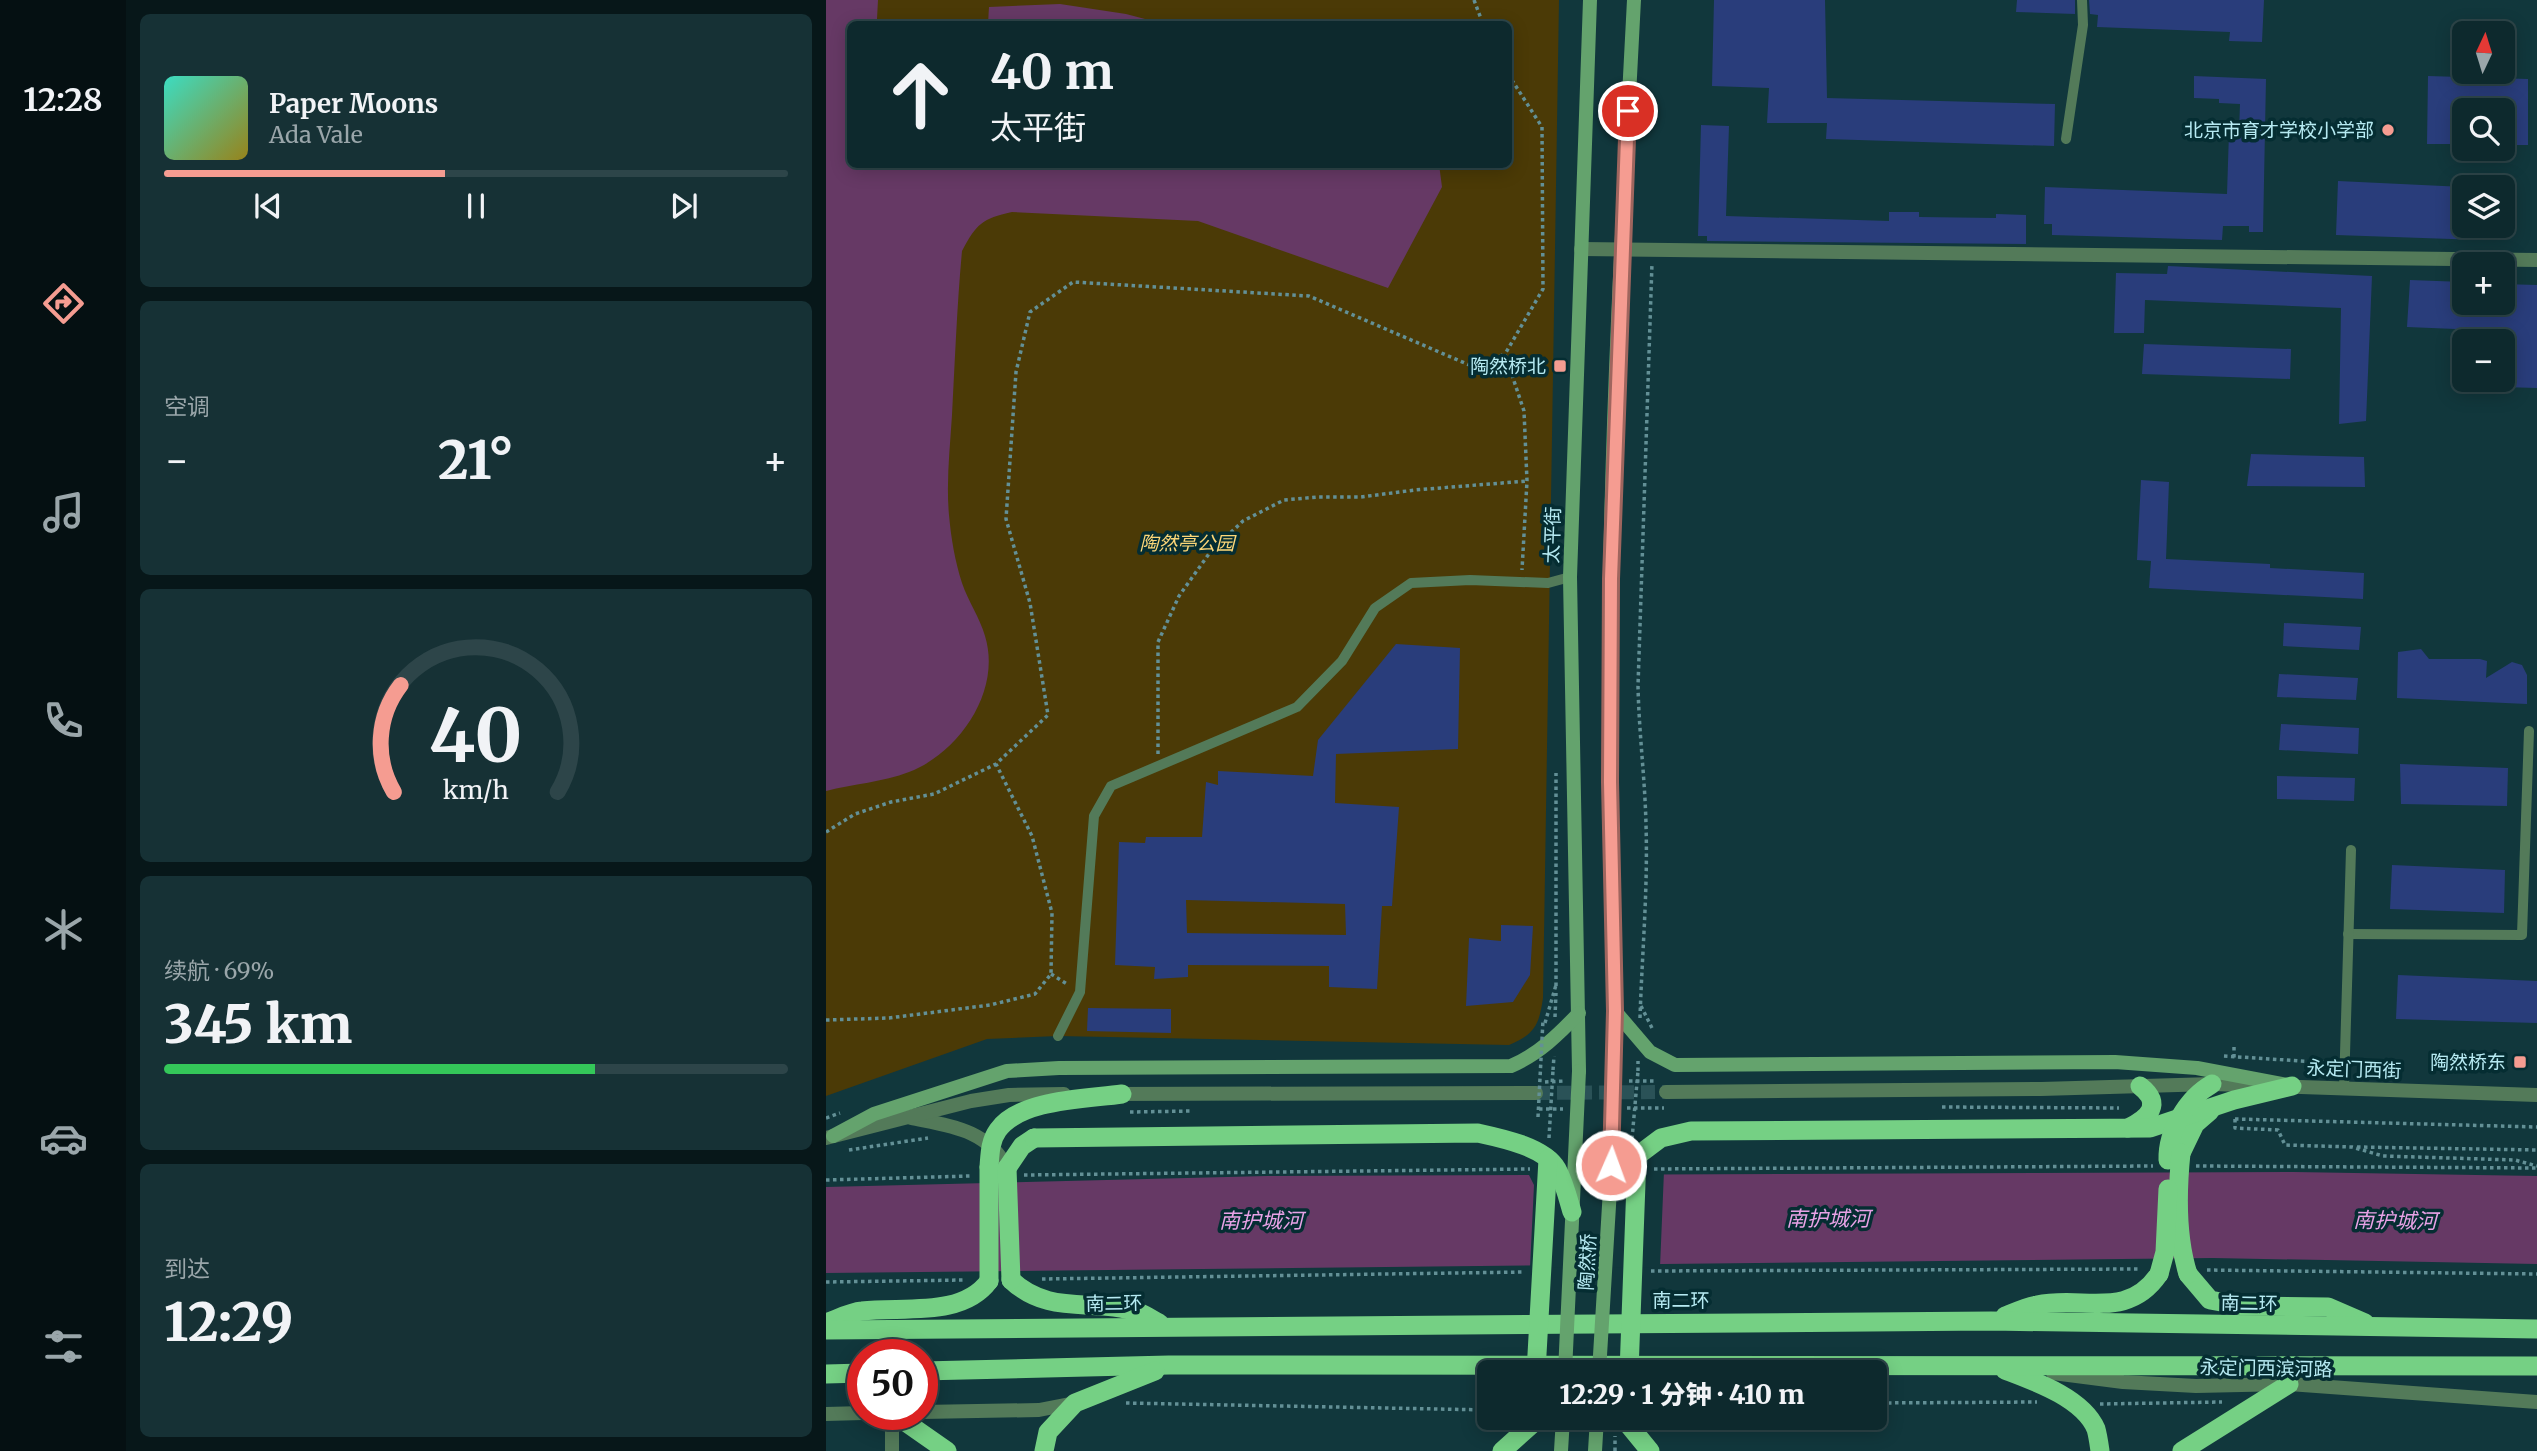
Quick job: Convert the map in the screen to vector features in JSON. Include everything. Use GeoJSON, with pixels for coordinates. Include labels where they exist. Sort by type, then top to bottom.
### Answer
{"type":"FeatureCollection","features":[{"type":"Feature","properties":{"kind":"highway"},"geometry":{"type":"LineString","coordinates":[[1991,1321],[2038,1304],[2127,1301],[2151,1286],[2151,1272],[2165,1252],[2172,1159],[2181,1117],[2189,1103],[2211,1084]]}},
{"type":"Feature","properties":{"kind":"highway"},"geometry":{"type":"LineString","coordinates":[[2124,1129],[2148,1115],[2152,1106],[2148,1092],[2140,1086]]}},
{"type":"Feature","properties":{"kind":"highway"},"geometry":{"type":"LineString","coordinates":[[1610,1189],[1640,1163],[1661,1138],[1691,1131],[2150,1128],[2216,1106],[2292,1086]]}},
{"type":"Feature","properties":{"kind":"highway"},"geometry":{"type":"LineString","coordinates":[[1122,1094],[1020,1112],[1007,1120],[997,1131],[992,1144],[1000,1171],[1011,1280],[1021,1290],[1044,1301],[1117,1308],[1140,1313],[1163,1326]]}},
{"type":"Feature","properties":{"kind":"highway"},"geometry":{"type":"LineString","coordinates":[[2172,1159],[2195,1124],[2216,1106]]}},
{"type":"Feature","properties":{"kind":"highway"},"geometry":{"type":"LineString","coordinates":[[2124,1129],[2145,1136],[2172,1159],[2179,1174],[2181,1252],[2210,1300],[2243,1306],[2328,1307],[2375,1327]]}},
{"type":"Feature","properties":{"kind":"highway"},"geometry":{"type":"LineString","coordinates":[[826,1323],[858,1311],[939,1307],[972,1299],[989,1281],[1000,1171],[1022,1146],[1034,1138],[1478,1133],[1511,1140],[1540,1164],[1557,1169],[1572,1212]]}},
{"type":"Feature","properties":{"kind":"highway"},"geometry":{"type":"LineString","coordinates":[[1630,1360],[1640,1163]]}},
{"type":"Feature","properties":{"kind":"highway"},"geometry":{"type":"LineString","coordinates":[[1536,1360],[1540,1164]]}},
{"type":"Feature","properties":{"kind":"highway","name":"南二环"},"geometry":{"type":"LineString","coordinates":[[826,1330],[1991,1321],[2537,1329]]}},
{"type":"Feature","properties":{"kind":"highway"},"geometry":{"type":"LineString","coordinates":[[1044,1451],[1048,1432],[1075,1402],[1169,1365]]}},
{"type":"Feature","properties":{"kind":"highway"},"geometry":{"type":"LineString","coordinates":[[938,1371],[1169,1365],[2537,1366]]}},
{"type":"Feature","properties":{"kind":"highway"},"geometry":{"type":"LineString","coordinates":[[1994,1366],[2043,1385],[2075,1403],[2095,1428],[2100,1451]]}},
{"type":"Feature","properties":{"kind":"highway"},"geometry":{"type":"LineString","coordinates":[[826,1374],[847,1373]]}},
{"type":"Feature","properties":{"kind":"highway"},"geometry":{"type":"LineString","coordinates":[[2182,1451],[2289,1384]]}},
{"type":"Feature","properties":{"kind":"highway"},"geometry":{"type":"LineString","coordinates":[[916,1430],[947,1451]]}},
{"type":"Feature","properties":{"kind":"highway"},"geometry":{"type":"LineString","coordinates":[[1502,1451],[1521,1430]]}},
{"type":"Feature","properties":{"kind":"highway"},"geometry":{"type":"LineString","coordinates":[[1629,1430],[1650,1451]]}},
{"type":"Feature","properties":{"kind":"main road","name":"太平街"},"geometry":{"type":"LineString","coordinates":[[1579,1071],[1570,577],[1590,0]]}},
{"type":"Feature","properties":{"kind":"main road"},"geometry":{"type":"LineString","coordinates":[[1634,0],[1611,579],[1610,782],[1615,1011],[1650,1052],[1675,1065],[2115,1062],[2197,1068],[2292,1086]]}},
{"type":"Feature","properties":{"kind":"main road","name":"陶然桥"},"geometry":{"type":"LineString","coordinates":[[1600,1360],[1610,1189],[1615,1011]]}},
{"type":"Feature","properties":{"kind":"main road"},"geometry":{"type":"LineString","coordinates":[[830,1137],[874,1114],[1007,1071],[1059,1068],[1511,1066],[1528,1059],[1555,1038],[1579,1013]]}},
{"type":"Feature","properties":{"kind":"main road","name":"陶然桥"},"geometry":{"type":"LineString","coordinates":[[1566,1360],[1579,1071]]}},
{"type":"Feature","properties":{"kind":"street"},"geometry":{"type":"LineString","coordinates":[[1581,249],[2537,260]]}},
{"type":"Feature","properties":{"kind":"street","name":"永定门西街"},"geometry":{"type":"LineString","coordinates":[[1666,1092],[2211,1084],[2537,1095]]}},
{"type":"Feature","properties":{"kind":"street"},"geometry":{"type":"LineString","coordinates":[[830,1137],[950,1105],[1009,1095],[1536,1093]]}},
{"type":"Feature","properties":{"kind":"street"},"geometry":{"type":"LineString","coordinates":[[906,1117],[966,1132],[992,1144]]}},
{"type":"Feature","properties":{"kind":"street","name":"永定门西滨河路"},"geometry":{"type":"LineString","coordinates":[[1994,1366],[2123,1382],[2196,1386],[2289,1384],[2537,1402]]}},
{"type":"Feature","properties":{"kind":"street"},"geometry":{"type":"LineString","coordinates":[[938,1412],[1039,1410],[1075,1402]]}},
{"type":"Feature","properties":{"kind":"street"},"geometry":{"type":"LineString","coordinates":[[826,1414],[847,1413]]}},
{"type":"Feature","properties":{"kind":"street"},"geometry":{"type":"LineString","coordinates":[[892,1451],[893,1430]]}},
{"type":"Feature","properties":{"kind":"lane"},"geometry":{"type":"LineString","coordinates":[[2066,139],[2083,25],[2082,0]]}},
{"type":"Feature","properties":{"kind":"lane"},"geometry":{"type":"LineString","coordinates":[[1058,1036],[1080,992],[1094,816],[1111,786],[1297,707],[1342,662],[1374,608],[1411,583],[1470,580],[1548,583],[1570,577]]}},
{"type":"Feature","properties":{"kind":"lane"},"geometry":{"type":"LineString","coordinates":[[2348,934],[2522,934],[2529,731]]}},
{"type":"Feature","properties":{"kind":"lane"},"geometry":{"type":"LineString","coordinates":[[2344,1088],[2351,850]]}},
{"type":"Feature","properties":{"kind":"path"},"geometry":{"type":"LineString","coordinates":[[1474,0],[1482,21]]}},
{"type":"Feature","properties":{"kind":"path"},"geometry":{"type":"LineString","coordinates":[[826,832],[855,814],[891,802],[934,794],[996,764],[1048,715],[1030,603],[1006,519],[1016,372],[1030,312],[1073,282],[1309,296],[1474,367],[1505,354],[1544,289],[1542,127],[1512,80]]}},
{"type":"Feature","properties":{"kind":"path"},"geometry":{"type":"LineString","coordinates":[[1640,1039],[1646,829],[1645,786],[1639,742],[1638,686],[1652,251]]}},
{"type":"Feature","properties":{"kind":"path"},"geometry":{"type":"LineString","coordinates":[[1505,354],[1524,411],[1527,481],[1522,583]]}},
{"type":"Feature","properties":{"kind":"path"},"geometry":{"type":"LineString","coordinates":[[1158,766],[1158,642],[1179,596],[1211,551],[1243,520],[1284,500],[1318,497],[1361,498],[1415,490],[1527,481]]}},
{"type":"Feature","properties":{"kind":"path"},"geometry":{"type":"LineString","coordinates":[[826,1020],[889,1018],[990,1005],[1035,994],[1051,974],[1052,913],[1032,836],[996,764]]}},
{"type":"Feature","properties":{"kind":"path"},"geometry":{"type":"LineString","coordinates":[[826,1180],[1000,1171],[1254,1171],[1540,1164],[1555,1038],[1556,770]]}},
{"type":"Feature","properties":{"kind":"path"},"geometry":{"type":"LineString","coordinates":[[1538,1117],[1543,1020]]}},
{"type":"Feature","properties":{"kind":"path"},"geometry":{"type":"LineString","coordinates":[[2235,1128],[2278,1130],[2285,1145],[2537,1150]]}},
{"type":"Feature","properties":{"kind":"path"},"geometry":{"type":"LineString","coordinates":[[2352,1147],[2383,1156],[2515,1160],[2537,1167]]}},
{"type":"Feature","properties":{"kind":"path"},"geometry":{"type":"LineString","coordinates":[[1640,1163],[2172,1159],[2537,1167]]}},
{"type":"Feature","properties":{"kind":"path"},"geometry":{"type":"LineString","coordinates":[[1647,1271],[2151,1272]]}},
{"type":"Feature","properties":{"kind":"path"},"geometry":{"type":"LineString","coordinates":[[1034,1279],[1525,1272]]}},
{"type":"Feature","properties":{"kind":"path"},"geometry":{"type":"LineString","coordinates":[[2193,1272],[2537,1274]]}},
{"type":"Feature","properties":{"kind":"path"},"geometry":{"type":"LineString","coordinates":[[826,1282],[964,1280]]}},
{"type":"Feature","properties":{"kind":"path"},"geometry":{"type":"LineString","coordinates":[[1114,1403],[1477,1410]]}},
{"type":"Feature","properties":{"kind":"path"},"geometry":{"type":"LineString","coordinates":[[1615,1451],[1621,1430]]}},
{"type":"Feature","properties":{"kind":"green space","name":"陶然亭公园"},"geometry":{"type":"Polygon","coordinates":[[[826,0],[1559,0],[1543,998],[1534,1028],[1525,1037],[1509,1045],[1058,1036],[987,1039],[826,1096],[826,0]]]}},
{"type":"Feature","properties":{"kind":"water"},"geometry":{"type":"Polygon","coordinates":[[[826,0],[878,0],[877,19],[899,21],[847,21],[847,168],[1440,168],[1442,187],[1388,288],[1198,221],[1012,212],[987,220],[977,228],[962,251],[948,503],[952,541],[960,575],[985,636],[989,657],[982,698],[960,735],[927,763],[909,772],[878,781],[826,791],[826,0]]]}},
{"type":"Feature","properties":{"kind":"water"},"geometry":{"type":"Polygon","coordinates":[[[1060,4],[1153,21],[988,21],[989,7],[1060,4]]]}},
{"type":"Feature","properties":{"kind":"water","name":"南护城河"},"geometry":{"type":"Polygon","coordinates":[[[2294,1172],[2537,1176],[2537,1264],[2213,1258],[826,1273],[826,1187],[1267,1176],[2294,1172]]]}},
{"type":"Feature","properties":{"kind":"pier"},"geometry":{"type":"Polygon","coordinates":[[[1527,1171],[1664,1171],[1660,1267],[1530,1268],[1534,1185],[1527,1171]]]}},
{"type":"Feature","properties":{"kind":"building"},"geometry":{"type":"Polygon","coordinates":[[[1714,0],[1825,0],[1827,98],[2055,104],[2054,146],[1826,139],[1827,123],[1767,123],[1769,88],[1712,86],[1714,0]]]}},
{"type":"Feature","properties":{"kind":"building"},"geometry":{"type":"Polygon","coordinates":[[[2017,0],[2075,0],[2075,14],[2016,12],[2017,0]]]}},
{"type":"Feature","properties":{"kind":"building"},"geometry":{"type":"Polygon","coordinates":[[[2089,0],[2264,0],[2262,42],[2229,41],[2230,32],[2097,27],[2098,15],[2090,14],[2089,0]]]}},
{"type":"Feature","properties":{"kind":"building"},"geometry":{"type":"Polygon","coordinates":[[[2194,76],[2266,79],[2263,232],[2249,232],[2249,226],[2223,226],[2222,240],[2052,235],[2052,224],[2044,224],[2045,187],[2227,194],[2229,132],[2239,132],[2240,104],[2219,103],[2219,99],[2194,98],[2194,76]]]}},
{"type":"Feature","properties":{"kind":"building"},"geometry":{"type":"Polygon","coordinates":[[[2428,76],[2452,77],[2452,84],[2515,84],[2515,79],[2528,79],[2528,145],[2515,145],[2515,98],[2452,98],[2452,144],[2427,144],[2428,76]]]}},
{"type":"Feature","properties":{"kind":"building"},"geometry":{"type":"Polygon","coordinates":[[[1701,125],[1729,126],[1726,216],[1889,221],[1889,212],[1919,212],[1919,217],[1996,218],[1996,214],[2026,215],[2026,244],[1707,241],[1707,236],[1698,236],[1701,125]]]}},
{"type":"Feature","properties":{"kind":"building"},"geometry":{"type":"Polygon","coordinates":[[[2338,181],[2452,186],[2452,238],[2480,238],[2480,240],[2336,235],[2338,181]]]}},
{"type":"Feature","properties":{"kind":"building"},"geometry":{"type":"Polygon","coordinates":[[[2168,266],[2372,276],[2366,421],[2339,424],[2341,308],[2145,300],[2144,333],[2114,333],[2116,273],[2167,274],[2168,266]]]}},
{"type":"Feature","properties":{"kind":"building"},"geometry":{"type":"Polygon","coordinates":[[[2410,280],[2452,282],[2452,315],[2515,315],[2515,284],[2537,285],[2537,388],[2515,387],[2515,329],[2407,327],[2410,280]]]}},
{"type":"Feature","properties":{"kind":"building"},"geometry":{"type":"Polygon","coordinates":[[[2144,344],[2291,349],[2290,379],[2142,374],[2144,344]]]}},
{"type":"Feature","properties":{"kind":"building"},"geometry":{"type":"Polygon","coordinates":[[[2251,454],[2364,457],[2365,487],[2247,486],[2251,454]]]}},
{"type":"Feature","properties":{"kind":"building"},"geometry":{"type":"Polygon","coordinates":[[[2141,480],[2169,482],[2166,559],[2270,564],[2270,568],[2364,573],[2363,599],[2149,588],[2151,561],[2137,560],[2141,480]]]}},
{"type":"Feature","properties":{"kind":"building"},"geometry":{"type":"Polygon","coordinates":[[[2284,623],[2361,627],[2359,650],[2283,646],[2284,623]]]}},
{"type":"Feature","properties":{"kind":"building"},"geometry":{"type":"Polygon","coordinates":[[[1396,644],[1460,648],[1458,749],[1336,754],[1335,803],[1399,807],[1392,906],[1382,906],[1377,989],[1329,987],[1329,966],[1188,965],[1188,977],[1154,979],[1155,967],[1115,965],[1119,842],[1145,843],[1146,837],[1202,837],[1206,782],[1218,785],[1218,771],[1313,776],[1318,740],[1396,644]],[[1186,900],[1187,933],[1346,935],[1345,904],[1186,900]]]}},
{"type":"Feature","properties":{"kind":"building"},"geometry":{"type":"Polygon","coordinates":[[[2421,649],[2429,659],[2487,661],[2486,678],[2512,662],[2522,665],[2527,675],[2527,704],[2397,698],[2398,652],[2421,649]]]}},
{"type":"Feature","properties":{"kind":"building"},"geometry":{"type":"Polygon","coordinates":[[[2279,674],[2358,678],[2356,700],[2277,697],[2279,674]]]}},
{"type":"Feature","properties":{"kind":"building"},"geometry":{"type":"Polygon","coordinates":[[[2281,724],[2359,728],[2358,754],[2279,750],[2281,724]]]}},
{"type":"Feature","properties":{"kind":"building"},"geometry":{"type":"Polygon","coordinates":[[[2400,764],[2508,768],[2507,806],[2401,804],[2400,764]]]}},
{"type":"Feature","properties":{"kind":"building"},"geometry":{"type":"Polygon","coordinates":[[[2277,776],[2355,778],[2354,801],[2277,799],[2277,776]]]}},
{"type":"Feature","properties":{"kind":"building"},"geometry":{"type":"Polygon","coordinates":[[[2392,865],[2505,870],[2504,913],[2390,909],[2392,865]]]}},
{"type":"Feature","properties":{"kind":"building"},"geometry":{"type":"Polygon","coordinates":[[[1501,925],[1533,926],[1530,975],[1513,1002],[1466,1006],[1469,938],[1501,941],[1501,925]]]}},
{"type":"Feature","properties":{"kind":"building"},"geometry":{"type":"Polygon","coordinates":[[[2398,975],[2537,981],[2537,1023],[2396,1019],[2398,975]]]}},
{"type":"Feature","properties":{"kind":"building"},"geometry":{"type":"Polygon","coordinates":[[[1088,1008],[1171,1009],[1171,1033],[1087,1031],[1088,1008]]]}},
{"type":"Feature","properties":{"kind":"tunnel"},"geometry":{"type":"LineString","coordinates":[[1536,1093],[1666,1092]]}},
{"type":"Feature","properties":{"kind":"place","name":"北京市育才学校小学部"},"geometry":{"type":"Point","coordinates":[2388,130]}},
{"type":"Feature","properties":{"kind":"place","name":"陶然桥北"},"geometry":{"type":"Point","coordinates":[1560,366]}},
{"type":"Feature","properties":{"kind":"place","name":"陶然桥东"},"geometry":{"type":"Point","coordinates":[2520,1062]}},
{"type":"Feature","properties":{"kind":"route"},"geometry":{"type":"LineString","coordinates":[[1611,1165],[1615,1011],[1610,782],[1611,579],[1628,111]]}}]}
